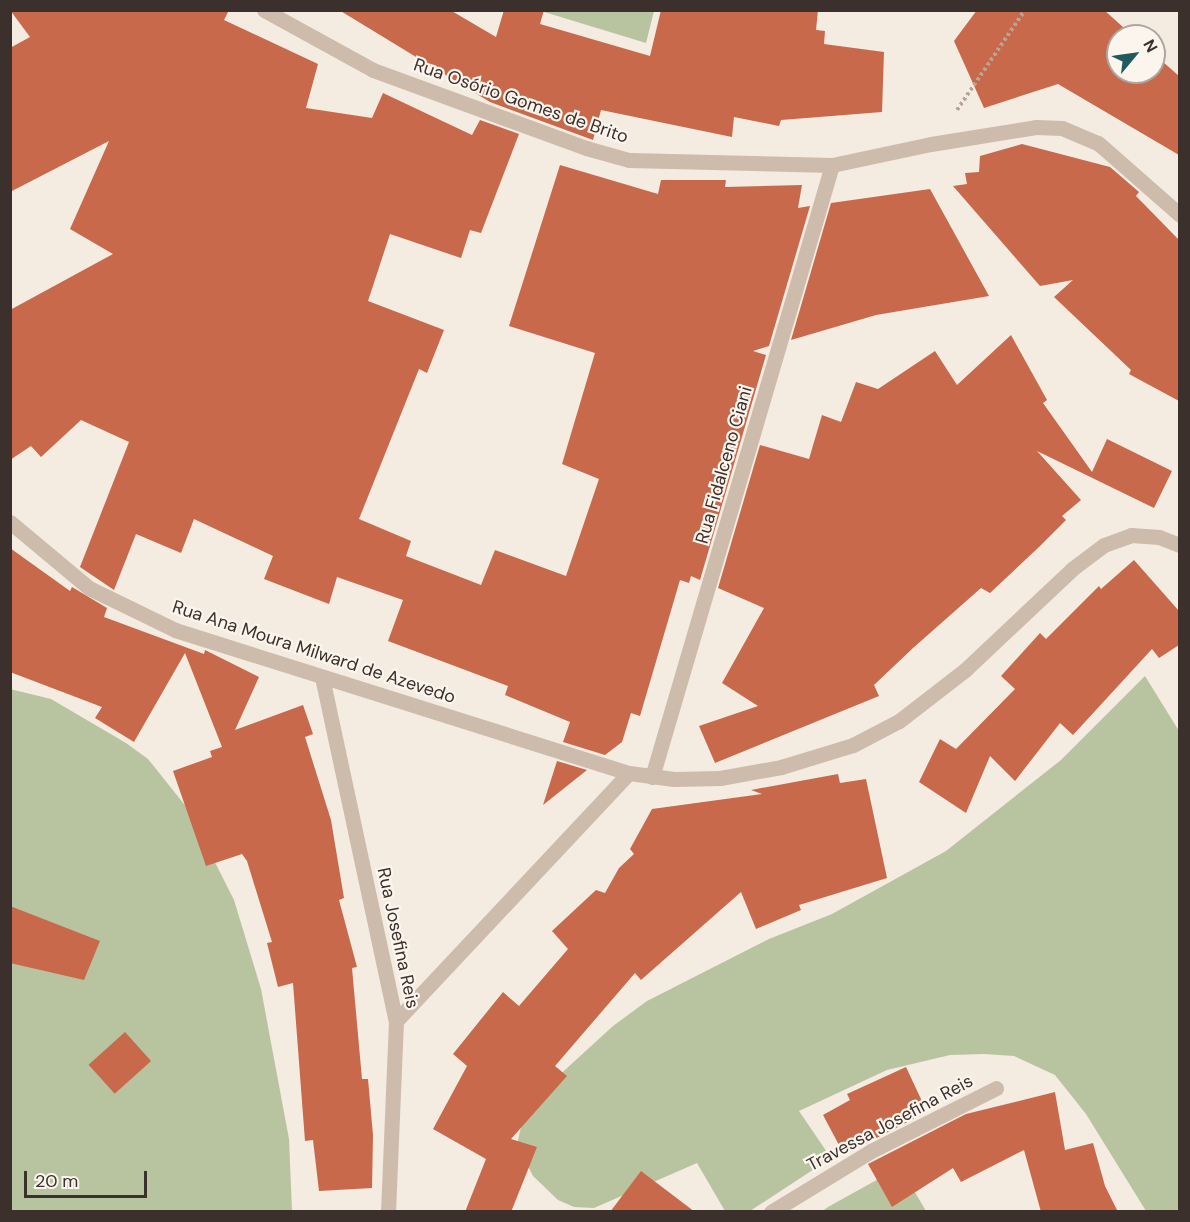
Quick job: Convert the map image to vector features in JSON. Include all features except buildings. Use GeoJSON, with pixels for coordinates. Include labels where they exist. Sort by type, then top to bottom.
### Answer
{"type":"FeatureCollection","features":[{"type":"Feature","properties":{"kind":"street","name":"Rua Osório Gomes de Brito"},"geometry":{"type":"LineString","coordinates":[[264,10],[374,70],[586,148],[629,160],[832,165],[931,144],[1036,127],[1062,128],[1098,143],[1116,156],[1179,215]]}},
{"type":"Feature","properties":{"kind":"street","name":"Rua Fidalceno Ciani"},"geometry":{"type":"LineString","coordinates":[[652,777],[832,165]]}},
{"type":"Feature","properties":{"kind":"street","name":"Rua Ana Moura Milward de Azevedo"},"geometry":{"type":"LineString","coordinates":[[10,522],[89,588],[175,630],[629,773],[652,777],[720,778],[782,767],[853,745],[898,721],[965,670],[1072,568],[1104,545],[1131,535],[1159,537],[1179,545]]}},
{"type":"Feature","properties":{"kind":"street","name":"Rua Josefina Reis"},"geometry":{"type":"LineString","coordinates":[[322,677],[396,1021],[388,1212]]}},
{"type":"Feature","properties":{"kind":"street"},"geometry":{"type":"LineString","coordinates":[[396,1021],[629,773]]}},
{"type":"Feature","properties":{"kind":"street","name":"Travessa Josefina Reis"},"geometry":{"type":"LineString","coordinates":[[771,1212],[871,1151],[996,1088]]}},
{"type":"Feature","properties":{"kind":"path"},"geometry":{"type":"LineString","coordinates":[[931,144],[983,76],[1025,10]]}},
{"type":"Feature","properties":{"kind":"green space"},"geometry":{"type":"Polygon","coordinates":[[[541,11],[654,11],[646,43],[541,11]]]}},
{"type":"Feature","properties":{"kind":"green space"},"geometry":{"type":"Polygon","coordinates":[[[1145,676],[1179,731],[1179,1211],[1146,1211],[1086,1114],[1055,1075],[1014,1056],[984,1054],[950,1055],[887,1070],[799,1111],[831,1158],[750,1211],[725,1211],[697,1163],[594,1208],[574,1207],[558,1200],[533,1176],[517,1145],[522,1122],[554,1080],[613,1026],[647,1001],[769,939],[832,914],[946,851],[1061,760],[1145,676]]]}},
{"type":"Feature","properties":{"kind":"green space"},"geometry":{"type":"Polygon","coordinates":[[[10,689],[51,699],[126,743],[148,759],[188,809],[234,900],[261,989],[289,1139],[292,1211],[11,1211],[10,689]]]}},
{"type":"Feature","properties":{"kind":"green space"},"geometry":{"type":"Polygon","coordinates":[[[900,1167],[926,1211],[821,1212],[828,1207],[900,1167]]]}}]}
